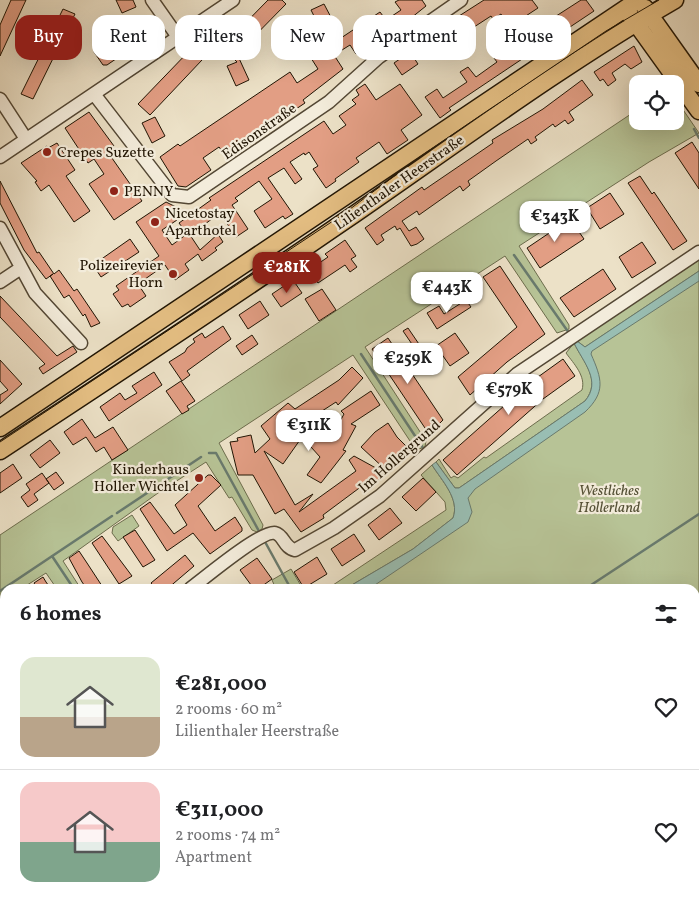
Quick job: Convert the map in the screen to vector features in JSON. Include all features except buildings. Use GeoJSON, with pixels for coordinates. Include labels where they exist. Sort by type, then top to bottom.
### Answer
{"type":"FeatureCollection","features":[{"type":"Feature","properties":{"kind":"main road","name":"Lilienthaler Heerstraße"},"geometry":{"type":"LineString","coordinates":[[0,451],[347,219],[561,71],[676,0]]}},
{"type":"Feature","properties":{"kind":"main road","name":"Lilienthaler Heerstraße"},"geometry":{"type":"LineString","coordinates":[[0,428],[630,2]]}},
{"type":"Feature","properties":{"kind":"main road"},"geometry":{"type":"LineString","coordinates":[[630,2],[699,84]]}},
{"type":"Feature","properties":{"kind":"main road"},"geometry":{"type":"LineString","coordinates":[[644,20],[699,111]]}},
{"type":"Feature","properties":{"kind":"street"},"geometry":{"type":"LineString","coordinates":[[152,0],[175,33]]}},
{"type":"Feature","properties":{"kind":"street"},"geometry":{"type":"LineString","coordinates":[[211,15],[233,0]]}},
{"type":"Feature","properties":{"kind":"street","name":"Edisonstraße"},"geometry":{"type":"LineString","coordinates":[[94,94],[172,195],[190,197],[329,102],[379,57],[461,0]]}},
{"type":"Feature","properties":{"kind":"street"},"geometry":{"type":"LineString","coordinates":[[0,157],[175,39]]}},
{"type":"Feature","properties":{"kind":"street"},"geometry":{"type":"LineString","coordinates":[[0,99],[26,139]]}},
{"type":"Feature","properties":{"kind":"street"},"geometry":{"type":"LineString","coordinates":[[0,228],[40,300],[81,343]]}},
{"type":"Feature","properties":{"kind":"street","name":"Im Hollergrund"},"geometry":{"type":"LineString","coordinates":[[200,584],[262,536],[274,533],[290,549],[303,547],[334,528],[380,496],[517,374],[570,336],[699,252]]}},
{"type":"Feature","properties":{"kind":"street"},"geometry":{"type":"LineString","coordinates":[[0,282],[21,268]]}},
{"type":"Feature","properties":{"kind":"green space"},"geometry":{"type":"Polygon","coordinates":[[[684,111],[699,133],[649,162],[519,246],[569,325],[569,329],[557,333],[505,256],[365,347],[426,441],[425,447],[416,450],[353,355],[219,443],[263,525],[262,529],[257,532],[252,530],[232,497],[229,498],[206,462],[158,493],[63,561],[78,584],[54,584],[46,573],[29,584],[0,584],[0,535],[629,115],[629,130],[684,130],[684,111]]]}},
{"type":"Feature","properties":{"kind":"green space"},"geometry":{"type":"Polygon","coordinates":[[[699,260],[699,271],[585,347],[577,341],[699,260]]]}},
{"type":"Feature","properties":{"kind":"green space","name":"Westliches Hollerland"},"geometry":{"type":"Polygon","coordinates":[[[699,276],[699,584],[361,584],[458,520],[460,496],[591,401],[596,387],[585,350],[699,276]]]}},
{"type":"Feature","properties":{"kind":"green space"},"geometry":{"type":"Polygon","coordinates":[[[574,343],[586,364],[591,378],[592,386],[585,401],[459,488],[455,488],[436,462],[439,459],[451,478],[454,476],[458,478],[484,457],[486,458],[582,390],[581,375],[566,353],[574,343]]]}},
{"type":"Feature","properties":{"kind":"green space"},"geometry":{"type":"Polygon","coordinates":[[[432,465],[452,497],[455,511],[453,518],[413,549],[354,584],[335,584],[446,510],[445,502],[421,475],[432,465]]]}},
{"type":"Feature","properties":{"kind":"green space"},"geometry":{"type":"Polygon","coordinates":[[[132,515],[139,526],[118,541],[112,533],[113,527],[132,515]]]}},
{"type":"Feature","properties":{"kind":"green space"},"geometry":{"type":"Polygon","coordinates":[[[291,569],[300,584],[274,584],[272,580],[291,569]]]}},
{"type":"Feature","properties":{"kind":"water"},"geometry":{"type":"Polygon","coordinates":[[[699,271],[699,281],[592,351],[591,354],[598,371],[600,385],[592,405],[585,412],[475,489],[468,498],[472,512],[468,522],[376,584],[354,584],[413,549],[453,518],[455,511],[452,497],[432,465],[436,462],[455,488],[459,488],[585,401],[590,394],[591,379],[586,364],[574,343],[577,341],[585,347],[699,271]]]}},
{"type":"Feature","properties":{"kind":"waterway"},"geometry":{"type":"LineString","coordinates":[[694,129],[699,138]]}},
{"type":"Feature","properties":{"kind":"waterway"},"geometry":{"type":"LineString","coordinates":[[514,255],[569,333]]}},
{"type":"Feature","properties":{"kind":"waterway"},"geometry":{"type":"LineString","coordinates":[[361,354],[425,451]]}},
{"type":"Feature","properties":{"kind":"waterway"},"geometry":{"type":"LineString","coordinates":[[209,453],[216,453],[260,533]]}},
{"type":"Feature","properties":{"kind":"waterway"},"geometry":{"type":"LineString","coordinates":[[117,513],[201,457]]}},
{"type":"Feature","properties":{"kind":"waterway"},"geometry":{"type":"LineString","coordinates":[[593,584],[699,514]]}},
{"type":"Feature","properties":{"kind":"waterway"},"geometry":{"type":"LineString","coordinates":[[10,584],[112,516]]}},
{"type":"Feature","properties":{"kind":"waterway"},"geometry":{"type":"LineString","coordinates":[[264,540],[288,584]]}},
{"type":"Feature","properties":{"kind":"waterway"},"geometry":{"type":"LineString","coordinates":[[52,556],[71,584]]}},
{"type":"Feature","properties":{"kind":"tram line"},"geometry":{"type":"LineString","coordinates":[[0,442],[342,215],[421,156],[606,31],[659,0]]}},
{"type":"Feature","properties":{"kind":"place","name":"Crepes Suzette"},"geometry":{"type":"Point","coordinates":[47,152]}},
{"type":"Feature","properties":{"kind":"place","name":"PENNY"},"geometry":{"type":"Point","coordinates":[114,191]}},
{"type":"Feature","properties":{"kind":"place","name":"Nicetostay Aparthotel"},"geometry":{"type":"Point","coordinates":[155,222]}},
{"type":"Feature","properties":{"kind":"place","name":"Polizeirevier Horn"},"geometry":{"type":"Point","coordinates":[173,274]}},
{"type":"Feature","properties":{"kind":"place","name":"Kinderhaus Holler Wichtel"},"geometry":{"type":"Point","coordinates":[199,478]}}]}
